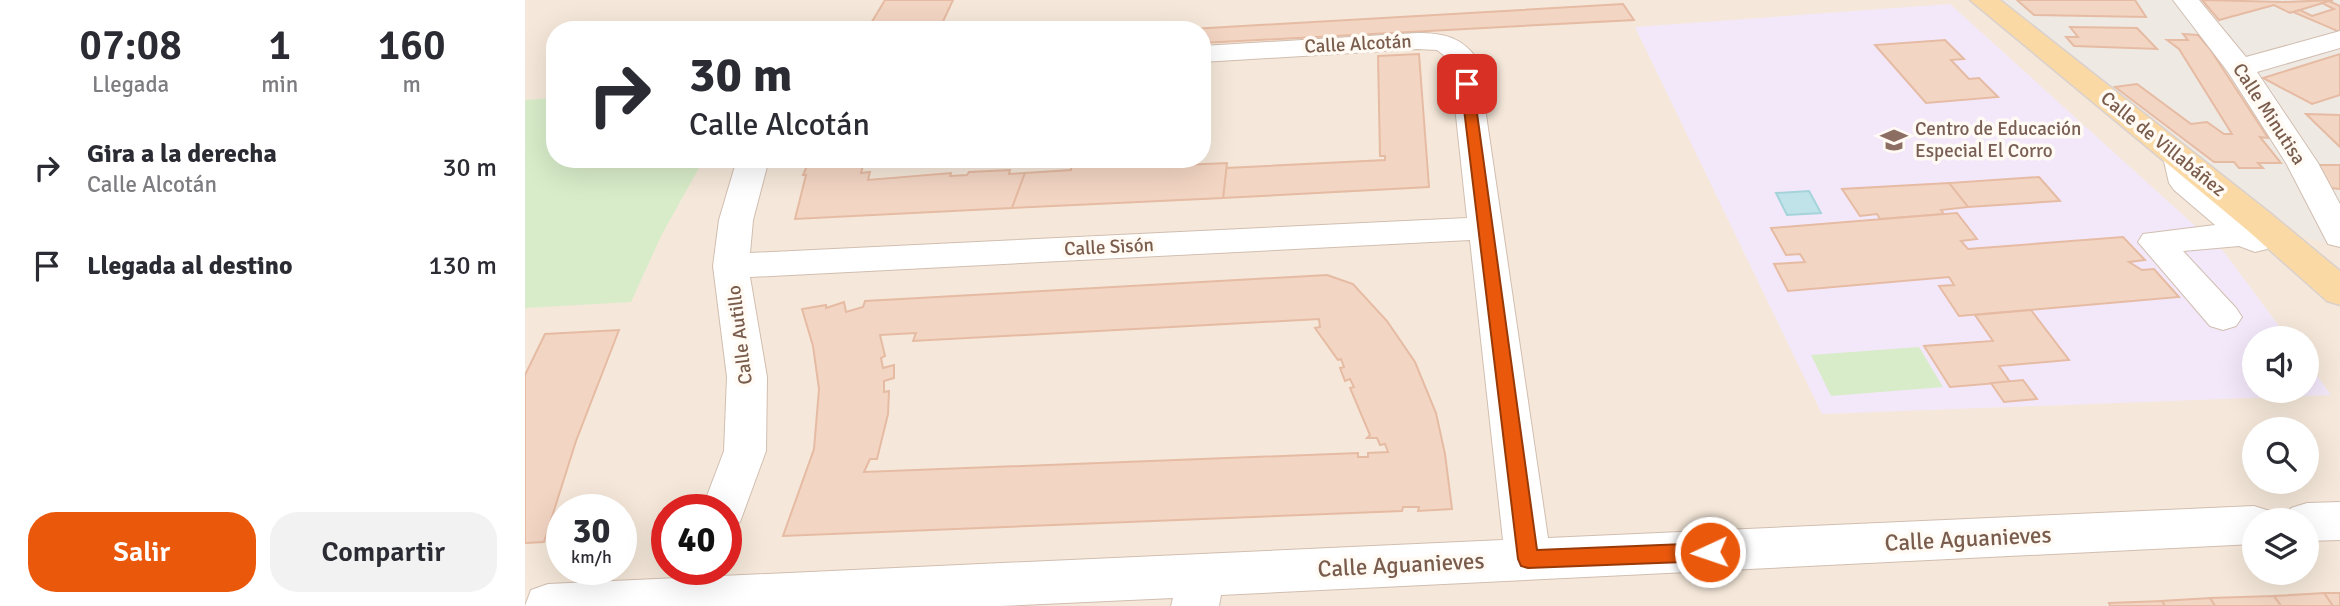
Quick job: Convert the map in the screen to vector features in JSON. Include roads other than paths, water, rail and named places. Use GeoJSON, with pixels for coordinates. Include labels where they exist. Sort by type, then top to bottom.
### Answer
{"type":"FeatureCollection","features":[{"type":"Feature","properties":{"kind":"main road","name":"Calle de Villabáñez"},"geometry":{"type":"LineString","coordinates":[[1983,0],[2179,157],[2340,292]]}},
{"type":"Feature","properties":{"kind":"street","name":"Calle Minutisa"},"geometry":{"type":"LineString","coordinates":[[2186,0],[2240,68],[2302,163],[2340,236]]}},
{"type":"Feature","properties":{"kind":"street"},"geometry":{"type":"LineString","coordinates":[[2240,68],[2340,39]]}},
{"type":"Feature","properties":{"kind":"street","name":"Calle Alcotán"},"geometry":{"type":"LineString","coordinates":[[1211,53],[1417,40],[1448,43],[1458,50],[1464,60],[1528,559]]}},
{"type":"Feature","properties":{"kind":"street"},"geometry":{"type":"LineString","coordinates":[[2179,157],[2185,183],[2245,234],[2273,250],[2311,265]]}},
{"type":"Feature","properties":{"kind":"street","name":"Calle Autillo"},"geometry":{"type":"LineString","coordinates":[[729,494],[745,451],[747,377],[731,267],[736,220],[750,168]]}},
{"type":"Feature","properties":{"kind":"street","name":"Calle Sisón"},"geometry":{"type":"LineString","coordinates":[[731,267],[1486,228]]}},
{"type":"Feature","properties":{"kind":"street"},"geometry":{"type":"LineString","coordinates":[[2223,317],[2155,243],[2245,234]]}},
{"type":"Feature","properties":{"kind":"street"},"geometry":{"type":"LineString","coordinates":[[2319,522],[2340,521]]}},
{"type":"Feature","properties":{"kind":"street","name":"Calle Aguanieves"},"geometry":{"type":"LineString","coordinates":[[742,585],[1197,590],[1528,559],[2242,526]]}},
{"type":"Feature","properties":{"kind":"street","name":"Calle Aguanieves"},"geometry":{"type":"LineString","coordinates":[[548,606],[687,585]]}},
{"type":"Feature","properties":{"kind":"water"},"geometry":{"type":"Polygon","coordinates":[[[1809,191],[1821,213],[1787,215],[1776,193],[1809,191]]]}},
{"type":"Feature","properties":{"kind":"place","name":"Centro de Educación Especial El Corro"},"geometry":{"type":"Point","coordinates":[1894,140]}}]}
